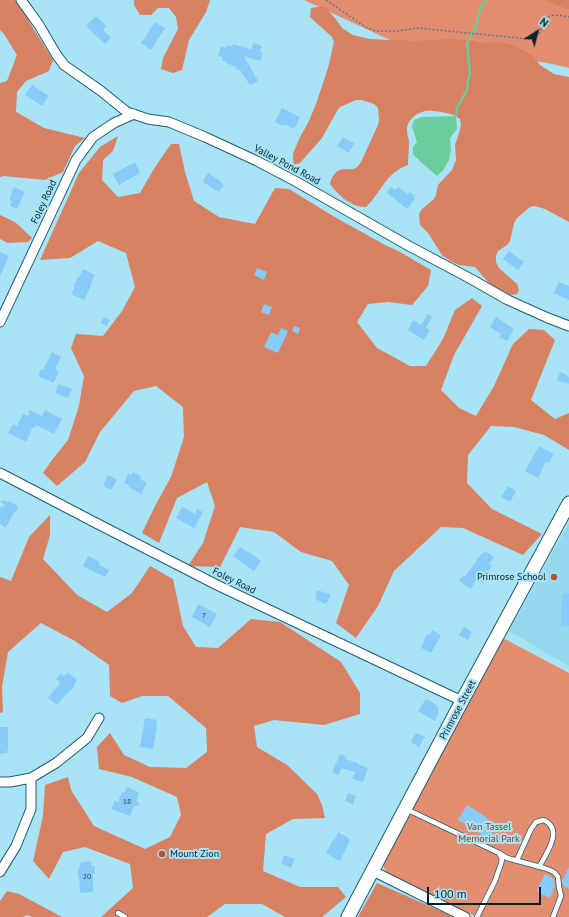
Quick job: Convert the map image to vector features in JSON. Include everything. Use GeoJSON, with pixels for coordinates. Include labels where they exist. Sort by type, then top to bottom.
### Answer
{"type":"FeatureCollection","features":[{"type":"Feature","properties":{"kind":"main road","name":"Primrose Street"},"geometry":{"type":"LineString","coordinates":[[348,917],[569,503]]}},
{"type":"Feature","properties":{"kind":"street","name":"Valley Pond Road"},"geometry":{"type":"LineString","coordinates":[[21,0],[39,25],[64,65],[101,91],[127,112],[148,119],[169,122],[206,137],[257,161],[508,300],[569,326]]}},
{"type":"Feature","properties":{"kind":"street","name":"Foley Road"},"geometry":{"type":"LineString","coordinates":[[0,322],[76,160],[93,137],[114,123],[134,114]]}},
{"type":"Feature","properties":{"kind":"street","name":"Foley Road"},"geometry":{"type":"LineString","coordinates":[[0,473],[219,586],[462,701]]}},
{"type":"Feature","properties":{"kind":"street"},"geometry":{"type":"LineString","coordinates":[[0,782],[10,782],[31,778],[56,763],[87,738],[99,718]]}},
{"type":"Feature","properties":{"kind":"street"},"geometry":{"type":"LineString","coordinates":[[0,872],[16,846],[30,809],[31,778]]}},
{"type":"Feature","properties":{"kind":"street"},"geometry":{"type":"LineString","coordinates":[[373,871],[465,917]]}},
{"type":"Feature","properties":{"kind":"lane"},"geometry":{"type":"LineString","coordinates":[[405,808],[507,858],[555,873],[558,877],[561,896],[553,917]]}},
{"type":"Feature","properties":{"kind":"lane"},"geometry":{"type":"LineString","coordinates":[[516,860],[531,829],[536,822],[544,820],[551,825],[554,835],[551,845],[539,867]]}},
{"type":"Feature","properties":{"kind":"lane"},"geometry":{"type":"LineString","coordinates":[[477,917],[502,864],[502,859],[499,853]]}},
{"type":"Feature","properties":{"kind":"lane"},"geometry":{"type":"LineString","coordinates":[[118,913],[125,917]]}},
{"type":"Feature","properties":{"kind":"path"},"geometry":{"type":"LineString","coordinates":[[326,0],[367,28],[376,31],[398,31],[417,28],[529,39],[539,34],[544,20],[548,17],[554,15],[569,17]]}},
{"type":"Feature","properties":{"kind":"shaded area"},"geometry":{"type":"Polygon","coordinates":[[[0,0],[15,0],[19,3],[53,60],[49,71],[26,81],[17,92],[16,112],[44,128],[85,138],[75,146],[63,172],[45,180],[4,176],[0,177],[0,83],[7,81],[17,55],[0,30],[0,0]]]}},
{"type":"Feature","properties":{"kind":"shaded area"},"geometry":{"type":"Polygon","coordinates":[[[134,0],[210,0],[206,12],[189,40],[182,70],[173,73],[161,69],[163,58],[178,29],[176,17],[169,8],[158,8],[151,15],[140,15],[134,5],[134,0]]]}},
{"type":"Feature","properties":{"kind":"shaded area"},"geometry":{"type":"Polygon","coordinates":[[[545,0],[569,0],[569,9],[559,6],[545,0]]]}},
{"type":"Feature","properties":{"kind":"shaded area"},"geometry":{"type":"Polygon","coordinates":[[[324,6],[342,28],[353,35],[370,39],[387,40],[412,41],[451,39],[469,40],[481,43],[499,42],[510,44],[533,56],[540,65],[554,74],[569,77],[569,222],[545,209],[535,206],[530,207],[517,218],[514,223],[510,241],[498,251],[496,262],[499,268],[517,284],[519,290],[517,294],[511,295],[501,292],[489,283],[475,267],[459,265],[450,261],[442,255],[428,233],[420,225],[419,214],[422,209],[434,199],[438,185],[452,170],[456,160],[455,145],[461,124],[460,119],[454,115],[424,111],[412,118],[407,130],[409,143],[408,165],[394,173],[389,178],[366,207],[355,205],[345,200],[330,184],[332,178],[338,171],[343,169],[355,169],[362,160],[378,125],[378,108],[374,104],[362,100],[356,100],[340,107],[322,138],[300,163],[294,165],[293,154],[316,104],[328,68],[334,42],[332,37],[310,17],[311,8],[324,6]]]}},
{"type":"Feature","properties":{"kind":"shaded area"},"geometry":{"type":"Polygon","coordinates":[[[456,116],[457,129],[450,138],[451,149],[449,160],[444,169],[437,176],[413,154],[413,147],[417,142],[412,127],[414,120],[422,117],[456,116]]]}},
{"type":"Feature","properties":{"kind":"shaded area"},"geometry":{"type":"Polygon","coordinates":[[[118,136],[113,151],[103,160],[102,180],[118,197],[140,193],[155,167],[171,144],[179,144],[185,172],[194,201],[219,217],[255,224],[275,188],[289,189],[333,216],[431,270],[428,286],[412,305],[388,302],[368,304],[357,322],[377,348],[410,366],[426,366],[443,339],[455,310],[472,298],[482,306],[454,355],[441,390],[459,408],[476,416],[494,386],[513,344],[529,329],[544,330],[555,340],[531,400],[555,419],[569,413],[569,450],[544,435],[514,427],[491,426],[468,455],[467,483],[492,509],[542,534],[523,555],[463,528],[441,527],[394,571],[378,606],[356,638],[336,623],[349,585],[332,561],[301,552],[274,532],[240,527],[220,567],[188,566],[203,543],[215,506],[207,482],[177,498],[159,543],[142,533],[171,477],[184,437],[183,407],[156,386],[134,391],[100,432],[85,462],[57,486],[43,473],[68,440],[79,406],[84,376],[71,348],[76,334],[103,336],[122,311],[135,287],[126,253],[98,241],[70,258],[40,260],[79,173],[100,147],[118,136]]]}},
{"type":"Feature","properties":{"kind":"shaded area"},"geometry":{"type":"Polygon","coordinates":[[[0,215],[15,222],[32,238],[28,242],[8,243],[0,239],[0,215]]]}},
{"type":"Feature","properties":{"kind":"shaded area"},"geometry":{"type":"Polygon","coordinates":[[[50,515],[50,535],[43,559],[77,595],[107,612],[132,593],[150,566],[173,579],[183,626],[196,647],[218,648],[251,619],[280,622],[341,662],[360,693],[360,714],[324,725],[274,720],[254,726],[257,747],[287,765],[317,794],[322,805],[325,818],[293,819],[266,834],[263,871],[300,887],[338,887],[346,897],[322,917],[285,917],[262,904],[225,904],[207,917],[101,917],[133,888],[130,864],[85,847],[63,852],[49,879],[33,861],[43,816],[45,785],[68,777],[71,790],[94,826],[145,849],[170,837],[181,815],[177,797],[132,777],[99,769],[97,747],[110,733],[124,755],[150,767],[186,768],[207,752],[206,728],[168,696],[142,696],[122,703],[110,696],[109,665],[75,641],[41,623],[8,652],[2,687],[3,712],[0,713],[0,577],[11,581],[29,537],[50,515]]]}},
{"type":"Feature","properties":{"kind":"shaded area","name":"Primrose School"},"geometry":{"type":"Polygon","coordinates":[[[569,523],[569,666],[509,631],[569,523]]]}},
{"type":"Feature","properties":{"kind":"shaded area"},"geometry":{"type":"Polygon","coordinates":[[[377,883],[454,917],[358,917],[377,883]]]}},
{"type":"Feature","properties":{"kind":"shaded area"},"geometry":{"type":"Polygon","coordinates":[[[7,891],[19,894],[62,917],[33,917],[27,915],[23,917],[0,917],[0,901],[7,891]]]}},
{"type":"Feature","properties":{"kind":"green space"},"geometry":{"type":"Polygon","coordinates":[[[304,0],[569,0],[569,68],[443,44],[407,48],[304,0]]]}},
{"type":"Feature","properties":{"kind":"green space","name":"Van Tassel Memorial Park"},"geometry":{"type":"Polygon","coordinates":[[[503,638],[569,673],[569,917],[477,917],[388,873],[384,868],[384,863],[503,638]]]}},
{"type":"Feature","properties":{"kind":"building"},"geometry":{"type":"Polygon","coordinates":[[[96,16],[106,26],[103,30],[111,38],[105,44],[86,26],[96,16]]]}},
{"type":"Feature","properties":{"kind":"building"},"geometry":{"type":"Polygon","coordinates":[[[155,22],[165,28],[151,50],[141,43],[155,22]]]}},
{"type":"Feature","properties":{"kind":"building"},"geometry":{"type":"Polygon","coordinates":[[[253,43],[262,46],[260,52],[263,53],[260,61],[244,56],[258,81],[250,85],[240,70],[236,69],[237,67],[226,63],[222,60],[223,57],[218,56],[221,46],[226,48],[227,45],[232,47],[233,44],[252,49],[253,43]]]}},
{"type":"Feature","properties":{"kind":"building"},"geometry":{"type":"Polygon","coordinates":[[[32,85],[49,96],[42,106],[25,95],[32,85]]]}},
{"type":"Feature","properties":{"kind":"building"},"geometry":{"type":"Polygon","coordinates":[[[282,108],[300,117],[294,129],[284,124],[283,126],[275,122],[282,108]]]}},
{"type":"Feature","properties":{"kind":"building"},"geometry":{"type":"Polygon","coordinates":[[[343,137],[354,143],[349,153],[337,146],[343,137]]]}},
{"type":"Feature","properties":{"kind":"building"},"geometry":{"type":"Polygon","coordinates":[[[135,162],[140,173],[119,185],[113,174],[135,162]]]}},
{"type":"Feature","properties":{"kind":"building"},"geometry":{"type":"Polygon","coordinates":[[[208,173],[224,185],[219,192],[203,182],[208,173]]]}},
{"type":"Feature","properties":{"kind":"building"},"geometry":{"type":"Polygon","coordinates":[[[14,187],[25,192],[17,209],[10,206],[12,201],[9,200],[14,187]]]}},
{"type":"Feature","properties":{"kind":"building"},"geometry":{"type":"Polygon","coordinates":[[[391,187],[395,190],[398,187],[408,194],[410,192],[415,196],[415,199],[407,209],[387,193],[391,187]]]}},
{"type":"Feature","properties":{"kind":"building"},"geometry":{"type":"Polygon","coordinates":[[[509,251],[524,262],[518,270],[503,259],[509,251]]]}},
{"type":"Feature","properties":{"kind":"building"},"geometry":{"type":"Polygon","coordinates":[[[0,252],[9,256],[0,276],[0,252]]]}},
{"type":"Feature","properties":{"kind":"building"},"geometry":{"type":"Polygon","coordinates":[[[257,268],[267,272],[264,280],[254,275],[257,268]]]}},
{"type":"Feature","properties":{"kind":"building"},"geometry":{"type":"Polygon","coordinates":[[[83,269],[95,275],[84,300],[71,294],[75,287],[73,286],[83,269]]]}},
{"type":"Feature","properties":{"kind":"building"},"geometry":{"type":"Polygon","coordinates":[[[559,282],[569,286],[569,300],[554,293],[559,282]]]}},
{"type":"Feature","properties":{"kind":"building"},"geometry":{"type":"Polygon","coordinates":[[[264,304],[272,307],[269,315],[261,312],[264,304]]]}},
{"type":"Feature","properties":{"kind":"building"},"geometry":{"type":"Polygon","coordinates":[[[428,314],[432,317],[426,328],[430,330],[424,340],[408,330],[413,320],[421,325],[428,314]]]}},
{"type":"Feature","properties":{"kind":"building"},"geometry":{"type":"Polygon","coordinates":[[[104,317],[110,320],[107,326],[101,323],[104,317]]]}},
{"type":"Feature","properties":{"kind":"building"},"geometry":{"type":"Polygon","coordinates":[[[496,317],[514,329],[507,341],[499,337],[501,334],[490,327],[496,317]]]}},
{"type":"Feature","properties":{"kind":"building"},"geometry":{"type":"Polygon","coordinates":[[[294,326],[300,328],[298,334],[292,331],[294,326]]]}},
{"type":"Feature","properties":{"kind":"building"},"geometry":{"type":"Polygon","coordinates":[[[281,328],[288,331],[278,353],[264,347],[271,332],[278,335],[281,328]]]}},
{"type":"Feature","properties":{"kind":"building"},"geometry":{"type":"Polygon","coordinates":[[[52,352],[61,357],[55,369],[59,371],[54,383],[38,376],[41,369],[43,370],[52,352]]]}},
{"type":"Feature","properties":{"kind":"building"},"geometry":{"type":"Polygon","coordinates":[[[560,372],[569,377],[569,384],[557,380],[560,372]]]}},
{"type":"Feature","properties":{"kind":"building"},"geometry":{"type":"Polygon","coordinates":[[[58,384],[72,389],[68,398],[55,393],[58,384]]]}},
{"type":"Feature","properties":{"kind":"building"},"geometry":{"type":"Polygon","coordinates":[[[30,410],[42,416],[45,410],[62,419],[54,434],[36,425],[35,428],[33,427],[26,442],[8,433],[13,424],[17,426],[23,414],[28,416],[30,410]]]}},
{"type":"Feature","properties":{"kind":"building"},"geometry":{"type":"Polygon","coordinates":[[[539,446],[554,454],[549,463],[546,462],[538,478],[525,471],[539,446]]]}},
{"type":"Feature","properties":{"kind":"building"},"geometry":{"type":"Polygon","coordinates":[[[133,472],[141,476],[140,479],[147,483],[141,494],[124,483],[129,473],[131,475],[133,472]]]}},
{"type":"Feature","properties":{"kind":"building"},"geometry":{"type":"Polygon","coordinates":[[[108,475],[117,480],[111,490],[103,486],[108,475]]]}},
{"type":"Feature","properties":{"kind":"building"},"geometry":{"type":"Polygon","coordinates":[[[508,486],[516,491],[510,502],[501,497],[508,486]]]}},
{"type":"Feature","properties":{"kind":"building"},"geometry":{"type":"Polygon","coordinates":[[[2,500],[9,501],[18,506],[6,528],[0,524],[0,507],[2,508],[4,505],[6,507],[6,506],[1,502],[2,500]]]}},
{"type":"Feature","properties":{"kind":"building"},"geometry":{"type":"Polygon","coordinates":[[[182,507],[195,514],[197,509],[203,512],[194,528],[176,518],[182,507]]]}},
{"type":"Feature","properties":{"kind":"building"},"geometry":{"type":"Polygon","coordinates":[[[240,547],[261,561],[254,571],[233,556],[240,547]]]}},
{"type":"Feature","properties":{"kind":"building"},"geometry":{"type":"Polygon","coordinates":[[[485,551],[494,557],[489,564],[492,566],[479,583],[476,580],[471,589],[459,581],[463,576],[465,577],[481,554],[485,551]]]}},
{"type":"Feature","properties":{"kind":"building"},"geometry":{"type":"Polygon","coordinates":[[[88,556],[100,562],[99,565],[109,570],[105,577],[83,566],[88,556]]]}},
{"type":"Feature","properties":{"kind":"building"},"geometry":{"type":"Polygon","coordinates":[[[318,590],[331,595],[326,604],[315,599],[317,596],[315,595],[318,590]]]}},
{"type":"Feature","properties":{"kind":"building"},"geometry":{"type":"Polygon","coordinates":[[[569,593],[569,626],[561,626],[562,594],[569,593]]]}},
{"type":"Feature","properties":{"kind":"building"},"geometry":{"type":"Polygon","coordinates":[[[198,604],[217,614],[210,627],[192,617],[198,604]]]}},
{"type":"Feature","properties":{"kind":"building"},"geometry":{"type":"Polygon","coordinates":[[[464,627],[472,632],[468,640],[459,635],[464,627]]]}},
{"type":"Feature","properties":{"kind":"building"},"geometry":{"type":"Polygon","coordinates":[[[432,630],[441,635],[431,653],[421,648],[427,634],[429,635],[432,630]]]}},
{"type":"Feature","properties":{"kind":"building"},"geometry":{"type":"Polygon","coordinates":[[[68,672],[77,680],[74,685],[75,686],[57,705],[48,698],[60,683],[56,679],[61,674],[64,676],[68,672]]]}},
{"type":"Feature","properties":{"kind":"building"},"geometry":{"type":"Polygon","coordinates":[[[426,699],[439,708],[439,713],[435,721],[418,711],[426,699]]]}},
{"type":"Feature","properties":{"kind":"building"},"geometry":{"type":"Polygon","coordinates":[[[145,718],[157,720],[153,749],[140,747],[145,718]]]}},
{"type":"Feature","properties":{"kind":"building"},"geometry":{"type":"Polygon","coordinates":[[[0,727],[8,727],[8,753],[0,754],[0,727]]]}},
{"type":"Feature","properties":{"kind":"building"},"geometry":{"type":"Polygon","coordinates":[[[416,733],[425,737],[419,747],[411,742],[416,733]]]}},
{"type":"Feature","properties":{"kind":"building"},"geometry":{"type":"Polygon","coordinates":[[[340,754],[346,757],[345,759],[368,768],[363,782],[352,779],[355,772],[342,768],[338,775],[332,772],[340,754]]]}},
{"type":"Feature","properties":{"kind":"building"},"geometry":{"type":"Polygon","coordinates":[[[127,787],[139,793],[136,800],[140,805],[134,806],[130,816],[111,809],[115,800],[118,802],[122,792],[124,793],[127,787]]]}},
{"type":"Feature","properties":{"kind":"building"},"geometry":{"type":"Polygon","coordinates":[[[348,793],[356,796],[353,804],[345,801],[348,793]]]}},
{"type":"Feature","properties":{"kind":"building"},"geometry":{"type":"Polygon","coordinates":[[[467,805],[494,823],[489,831],[496,835],[492,841],[458,820],[467,805]]]}},
{"type":"Feature","properties":{"kind":"building"},"geometry":{"type":"Polygon","coordinates":[[[338,832],[350,840],[340,861],[326,853],[338,832]]]}},
{"type":"Feature","properties":{"kind":"building"},"geometry":{"type":"Polygon","coordinates":[[[284,855],[295,859],[291,868],[281,863],[284,855]]]}},
{"type":"Feature","properties":{"kind":"building"},"geometry":{"type":"Polygon","coordinates":[[[91,861],[92,866],[95,866],[95,873],[93,874],[93,892],[80,893],[78,870],[80,868],[80,863],[91,861]]]}},
{"type":"Feature","properties":{"kind":"building"},"geometry":{"type":"Polygon","coordinates":[[[569,867],[569,889],[563,885],[562,881],[569,867]]]}},
{"type":"Feature","properties":{"kind":"building"},"geometry":{"type":"Polygon","coordinates":[[[545,874],[554,879],[555,886],[550,898],[537,892],[545,874]]]}},
{"type":"Feature","properties":{"kind":"waterway"},"geometry":{"type":"LineString","coordinates":[[456,116],[457,108],[467,90],[470,74],[467,43],[475,29],[481,7],[486,0]]}},
{"type":"Feature","properties":{"kind":"place","name":"Primrose School"},"geometry":{"type":"Point","coordinates":[554,577]}},
{"type":"Feature","properties":{"kind":"place","name":"Mount Zion"},"geometry":{"type":"Point","coordinates":[162,854]}}]}
